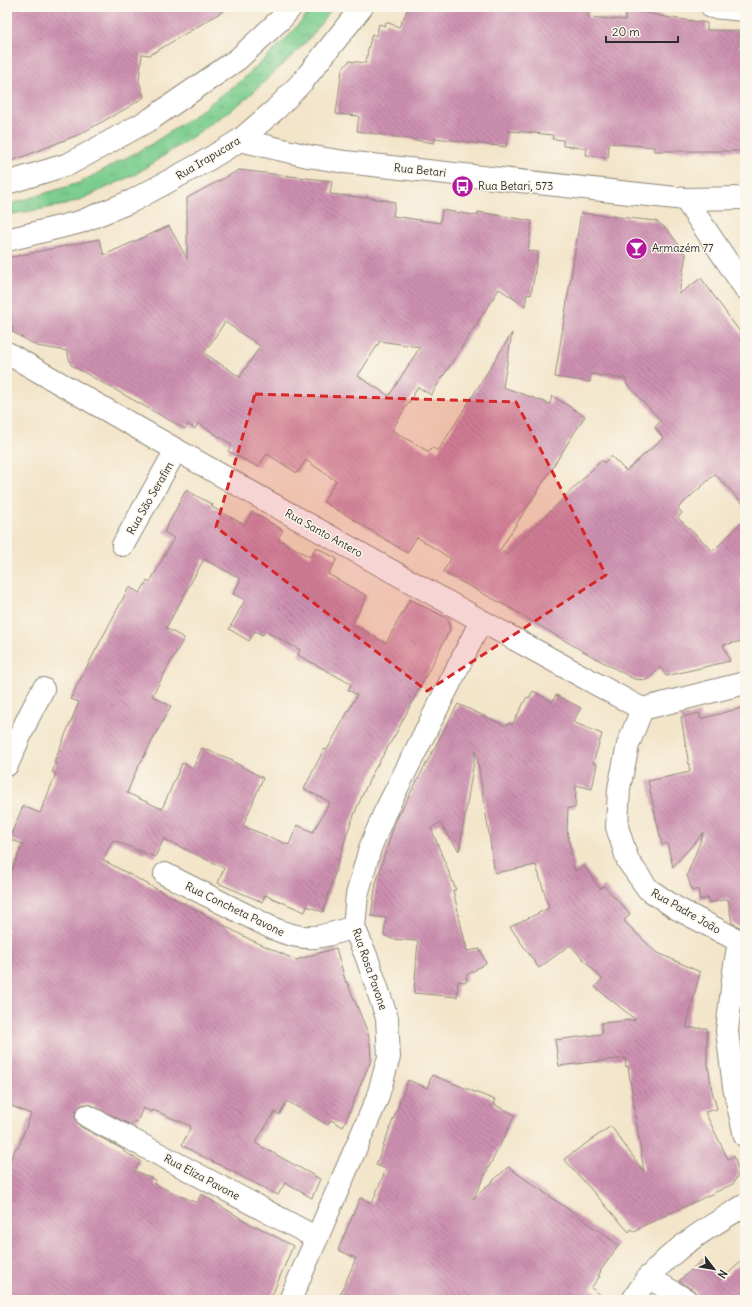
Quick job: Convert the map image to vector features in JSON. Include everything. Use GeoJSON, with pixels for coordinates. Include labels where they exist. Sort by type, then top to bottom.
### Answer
{"type":"FeatureCollection","features":[{"type":"Feature","properties":{"kind":"street"},"geometry":{"type":"LineString","coordinates":[[7,183],[69,164],[151,119],[238,59],[282,18],[291,7]]}},
{"type":"Feature","properties":{"kind":"street","name":"Rua Irapucara"},"geometry":{"type":"LineString","coordinates":[[7,240],[80,222],[132,201],[204,162],[240,140],[276,109],[303,80],[362,7]]}},
{"type":"Feature","properties":{"kind":"street"},"geometry":{"type":"LineString","coordinates":[[712,7],[745,10]]}},
{"type":"Feature","properties":{"kind":"street","name":"Rua Betari"},"geometry":{"type":"LineString","coordinates":[[240,140],[308,156],[345,162],[684,199],[745,198]]}},
{"type":"Feature","properties":{"kind":"street"},"geometry":{"type":"LineString","coordinates":[[684,199],[745,288]]}},
{"type":"Feature","properties":{"kind":"street","name":"Rua Santo Antero"},"geometry":{"type":"LineString","coordinates":[[7,353],[176,450],[481,621],[642,709]]}},
{"type":"Feature","properties":{"kind":"street","name":"Rua São Serafim"},"geometry":{"type":"LineString","coordinates":[[123,545],[176,450]]}},
{"type":"Feature","properties":{"kind":"street","name":"Rua Rosa Pavone"},"geometry":{"type":"LineString","coordinates":[[290,1300],[377,1099],[389,1057],[387,1018],[367,958],[354,927],[357,895],[370,848],[381,821],[481,621]]}},
{"type":"Feature","properties":{"kind":"street"},"geometry":{"type":"LineString","coordinates":[[642,709],[745,683]]}},
{"type":"Feature","properties":{"kind":"street"},"geometry":{"type":"LineString","coordinates":[[7,765],[43,689]]}},
{"type":"Feature","properties":{"kind":"street","name":"Rua Padre João"},"geometry":{"type":"LineString","coordinates":[[642,709],[628,745],[618,788],[617,827],[628,861],[648,889],[676,908],[742,942]]}},
{"type":"Feature","properties":{"kind":"street","name":"Rua Concheta Pavone"},"geometry":{"type":"LineString","coordinates":[[165,874],[272,928],[289,935],[306,939],[326,936],[354,927]]}},
{"type":"Feature","properties":{"kind":"street"},"geometry":{"type":"LineString","coordinates":[[742,942],[734,971],[728,1031],[734,1087],[745,1136]]}},
{"type":"Feature","properties":{"kind":"street","name":"Rua Eliza Pavone"},"geometry":{"type":"LineString","coordinates":[[87,1116],[317,1238]]}},
{"type":"Feature","properties":{"kind":"street"},"geometry":{"type":"LineString","coordinates":[[633,1300],[648,1276],[668,1257],[694,1237],[745,1205]]}},
{"type":"Feature","properties":{"kind":"street"},"geometry":{"type":"LineString","coordinates":[[648,1276],[686,1300]]}},
{"type":"Feature","properties":{"kind":"highlighted area"},"geometry":{"type":"Polygon","coordinates":[[[255,394],[516,402],[606,575],[427,691],[216,527],[255,394]]]}},
{"type":"Feature","properties":{"kind":"green space"},"geometry":{"type":"Polygon","coordinates":[[[314,7],[333,7],[314,33],[299,49],[246,99],[195,135],[136,174],[82,199],[65,205],[7,215],[7,205],[79,183],[150,145],[195,115],[243,79],[284,41],[314,7]]]}},
{"type":"Feature","properties":{"kind":"building"},"geometry":{"type":"Polygon","coordinates":[[[7,7],[230,7],[150,55],[142,54],[139,81],[144,97],[80,134],[7,163],[7,7]]]}},
{"type":"Feature","properties":{"kind":"building"},"geometry":{"type":"Polygon","coordinates":[[[409,7],[589,7],[588,17],[625,20],[626,9],[671,18],[707,23],[707,30],[739,31],[739,47],[745,47],[745,151],[654,151],[654,147],[609,143],[608,158],[586,155],[587,148],[563,146],[563,140],[552,139],[553,135],[508,131],[506,147],[435,138],[434,143],[357,131],[359,116],[336,114],[342,70],[349,61],[366,63],[372,34],[376,36],[379,24],[385,26],[386,22],[399,27],[409,7]]]}},
{"type":"Feature","properties":{"kind":"building"},"geometry":{"type":"Polygon","coordinates":[[[239,170],[332,181],[330,194],[366,197],[395,202],[393,216],[440,223],[442,210],[478,216],[478,212],[532,221],[528,251],[538,252],[531,295],[527,294],[525,306],[499,289],[431,395],[418,387],[392,430],[429,452],[432,447],[438,451],[512,333],[503,387],[550,404],[552,396],[585,416],[500,550],[506,555],[602,460],[604,463],[611,456],[626,471],[663,438],[655,427],[661,421],[626,383],[626,379],[591,374],[590,382],[555,377],[581,213],[656,221],[667,229],[686,255],[679,294],[701,278],[745,339],[745,506],[715,474],[678,508],[682,513],[678,518],[713,551],[745,519],[745,571],[740,578],[745,602],[745,635],[743,635],[743,641],[723,645],[730,661],[666,676],[660,668],[647,680],[634,679],[579,649],[510,608],[443,572],[451,559],[417,537],[407,553],[323,502],[336,481],[306,460],[297,473],[267,454],[258,467],[228,451],[232,445],[198,423],[195,429],[188,424],[185,429],[71,365],[67,351],[37,346],[13,332],[7,297],[7,258],[99,239],[104,255],[169,226],[187,259],[187,198],[239,170]],[[225,322],[204,353],[240,377],[260,346],[225,322]],[[380,341],[358,376],[389,396],[420,347],[380,341]]]}},
{"type":"Feature","properties":{"kind":"building"},"geometry":{"type":"Polygon","coordinates":[[[186,490],[213,505],[212,507],[245,525],[252,512],[283,530],[278,539],[310,557],[316,547],[337,559],[328,574],[367,596],[352,624],[386,643],[410,599],[448,619],[450,630],[395,735],[372,774],[358,805],[347,833],[323,912],[307,906],[305,912],[265,895],[262,902],[218,883],[224,868],[164,839],[155,857],[113,840],[103,860],[249,939],[296,960],[336,948],[346,983],[347,982],[368,1033],[371,1060],[343,1127],[331,1120],[328,1125],[287,1101],[279,1115],[275,1112],[255,1143],[320,1179],[312,1198],[285,1183],[278,1195],[196,1153],[182,1145],[191,1126],[153,1110],[152,1112],[143,1108],[137,1122],[134,1121],[131,1125],[92,1105],[81,1105],[76,1111],[75,1117],[77,1123],[81,1127],[124,1150],[123,1151],[140,1161],[135,1171],[156,1180],[154,1184],[197,1203],[201,1194],[255,1227],[256,1226],[293,1246],[270,1300],[7,1300],[7,1168],[16,1147],[18,1148],[31,1114],[7,1104],[7,875],[10,875],[23,844],[9,839],[23,806],[40,813],[56,774],[52,772],[56,763],[54,762],[79,702],[70,699],[129,587],[140,593],[147,581],[150,582],[174,538],[164,532],[186,490]],[[204,559],[166,628],[184,638],[152,696],[171,706],[135,773],[127,793],[162,809],[182,763],[193,768],[202,748],[233,760],[232,761],[263,778],[243,826],[289,845],[297,825],[313,832],[330,802],[304,789],[324,749],[327,750],[357,695],[348,690],[351,684],[298,655],[300,650],[265,631],[263,635],[255,631],[249,641],[229,629],[245,600],[233,594],[241,579],[204,559]]]}},
{"type":"Feature","properties":{"kind":"building"},"geometry":{"type":"Polygon","coordinates":[[[533,691],[552,702],[556,695],[581,708],[573,722],[602,734],[593,763],[597,764],[592,789],[576,785],[575,808],[568,808],[567,831],[575,871],[584,866],[600,889],[604,886],[630,914],[624,921],[656,952],[700,972],[686,1028],[707,1028],[707,1059],[712,1091],[717,1109],[705,1112],[728,1159],[734,1156],[739,1172],[733,1184],[643,1226],[635,1232],[631,1229],[629,1232],[564,1159],[611,1126],[644,1172],[628,1066],[626,1067],[625,1058],[559,1066],[555,1040],[602,1034],[601,1023],[636,1020],[595,987],[602,979],[570,945],[539,968],[510,927],[549,908],[536,865],[495,873],[476,750],[459,851],[440,823],[431,828],[456,890],[453,890],[467,951],[480,949],[486,963],[467,975],[466,982],[458,981],[457,997],[414,993],[418,941],[392,939],[384,935],[386,918],[371,916],[376,883],[395,822],[458,704],[506,726],[509,723],[512,725],[527,697],[529,698],[533,691]]]}},
{"type":"Feature","properties":{"kind":"building"},"geometry":{"type":"Polygon","coordinates":[[[745,707],[745,930],[732,923],[728,899],[709,903],[708,898],[700,900],[698,889],[692,891],[687,875],[704,832],[673,867],[667,843],[662,845],[648,781],[690,772],[681,717],[700,713],[700,719],[745,707]]]}},
{"type":"Feature","properties":{"kind":"building"},"geometry":{"type":"Polygon","coordinates":[[[432,1075],[495,1100],[493,1104],[515,1115],[473,1199],[508,1167],[619,1245],[600,1271],[598,1276],[600,1276],[591,1288],[608,1300],[338,1300],[356,1258],[338,1250],[360,1198],[372,1203],[386,1169],[376,1165],[408,1080],[427,1088],[432,1075]]]}},
{"type":"Feature","properties":{"kind":"building"},"geometry":{"type":"Polygon","coordinates":[[[745,1258],[745,1300],[698,1300],[697,1294],[693,1290],[679,1281],[702,1260],[721,1280],[745,1258]]]}},
{"type":"Feature","properties":{"kind":"place","name":"Rua Betari, 573"},"geometry":{"type":"Point","coordinates":[462,186]}},
{"type":"Feature","properties":{"kind":"place","name":"Armazém 77"},"geometry":{"type":"Point","coordinates":[637,248]}}]}
